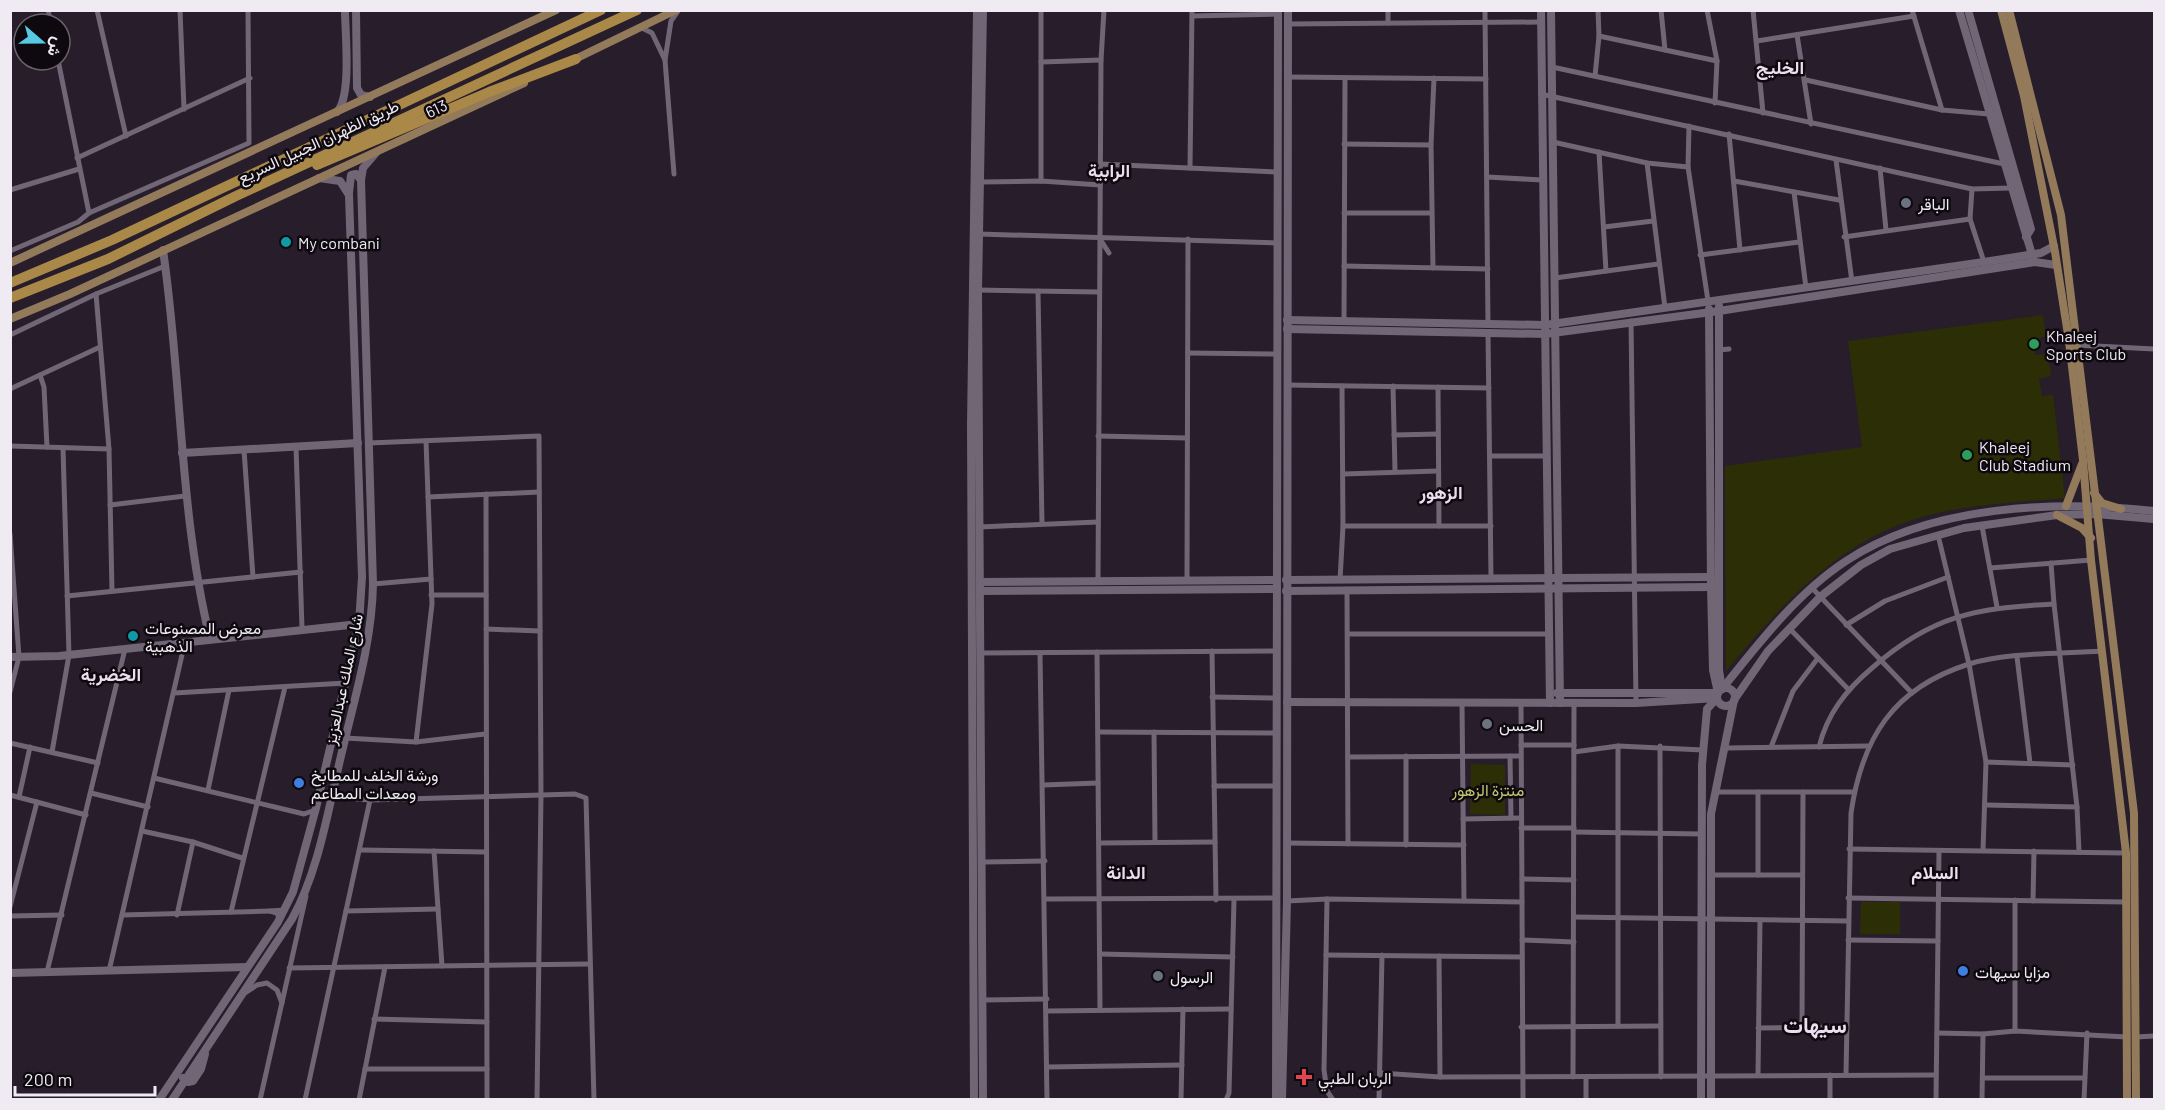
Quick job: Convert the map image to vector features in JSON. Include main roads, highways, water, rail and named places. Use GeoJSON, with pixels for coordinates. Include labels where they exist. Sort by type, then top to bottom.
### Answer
{"type":"FeatureCollection","features":[{"type":"Feature","properties":{"kind":"highway","name":"طريق الظهران الجبيل السريع"},"geometry":{"type":"LineString","coordinates":[[10,282],[112,240],[601,10]]}},
{"type":"Feature","properties":{"kind":"highway","name":"طريق الظهران الجبيل السريع"},"geometry":{"type":"LineString","coordinates":[[10,298],[108,259],[236,196],[637,10]]}},
{"type":"Feature","properties":{"kind":"highway"},"geometry":{"type":"LineString","coordinates":[[236,196],[334,159],[489,92],[576,59]]}},
{"type":"Feature","properties":{"kind":"main road"},"geometry":{"type":"LineString","coordinates":[[10,263],[331,117],[556,10]]}},
{"type":"Feature","properties":{"kind":"main road","name":"613"},"geometry":{"type":"LineString","coordinates":[[10,319],[376,153],[677,10]]}},
{"type":"Feature","properties":{"kind":"main road"},"geometry":{"type":"LineString","coordinates":[[2001,10],[2024,96],[2054,246],[2134,813],[2131,1037],[2127,1100]]}},
{"type":"Feature","properties":{"kind":"main road"},"geometry":{"type":"LineString","coordinates":[[2009,10],[2061,214],[2094,493],[2091,560],[2126,853],[2131,1037],[2136,1100]]}},
{"type":"Feature","properties":{"kind":"main road"},"geometry":{"type":"LineString","coordinates":[[2066,506],[2084,460]]}},
{"type":"Feature","properties":{"kind":"main road"},"geometry":{"type":"LineString","coordinates":[[2094,493],[2102,502],[2121,509]]}},
{"type":"Feature","properties":{"kind":"main road"},"geometry":{"type":"LineString","coordinates":[[2057,515],[2082,528],[2091,538]]}},
{"type":"Feature","properties":{"kind":"place","name":"الباقر"},"geometry":{"type":"Point","coordinates":[1906,203]}},
{"type":"Feature","properties":{"kind":"place","name":"My combani"},"geometry":{"type":"Point","coordinates":[286,242]}},
{"type":"Feature","properties":{"kind":"place","name":"Khaleej Sports Club"},"geometry":{"type":"Point","coordinates":[2034,344]}},
{"type":"Feature","properties":{"kind":"place","name":"Khaleej Club Stadium"},"geometry":{"type":"Point","coordinates":[1967,455]}},
{"type":"Feature","properties":{"kind":"place","name":"معرض المصنوعات الذهبية"},"geometry":{"type":"Point","coordinates":[133,636]}},
{"type":"Feature","properties":{"kind":"place","name":"الحسن"},"geometry":{"type":"Point","coordinates":[1487,724]}},
{"type":"Feature","properties":{"kind":"place","name":"ورشة الخلف للمطابخ ومعدات المطاعم"},"geometry":{"type":"Point","coordinates":[299,783]}},
{"type":"Feature","properties":{"kind":"place","name":"مزايا سيهات"},"geometry":{"type":"Point","coordinates":[1963,971]}},
{"type":"Feature","properties":{"kind":"place","name":"الرسول"},"geometry":{"type":"Point","coordinates":[1158,976]}},
{"type":"Feature","properties":{"kind":"place","name":"الربان الطبي"},"geometry":{"type":"Point","coordinates":[1304,1077]}},
{"type":"Feature","properties":{"kind":"district","name":"الخليج"},"geometry":{"type":"Point","coordinates":[1780,67]}},
{"type":"Feature","properties":{"kind":"district","name":"الرابية"},"geometry":{"type":"Point","coordinates":[1109,170]}},
{"type":"Feature","properties":{"kind":"district","name":"الزهور"},"geometry":{"type":"Point","coordinates":[1441,492]}},
{"type":"Feature","properties":{"kind":"district","name":"الخضرية"},"geometry":{"type":"Point","coordinates":[111,674]}},
{"type":"Feature","properties":{"kind":"district","name":"الدانة"},"geometry":{"type":"Point","coordinates":[1126,872]}},
{"type":"Feature","properties":{"kind":"district","name":"السلام"},"geometry":{"type":"Point","coordinates":[1935,872]}},
{"type":"Feature","properties":{"kind":"district","name":"سيهات"},"geometry":{"type":"Point","coordinates":[1815,1024]}},
{"type":"Feature","properties":{"kind":"park label","name":"منتزة الزهور"},"geometry":{"type":"Point","coordinates":[1488,789]}}]}
